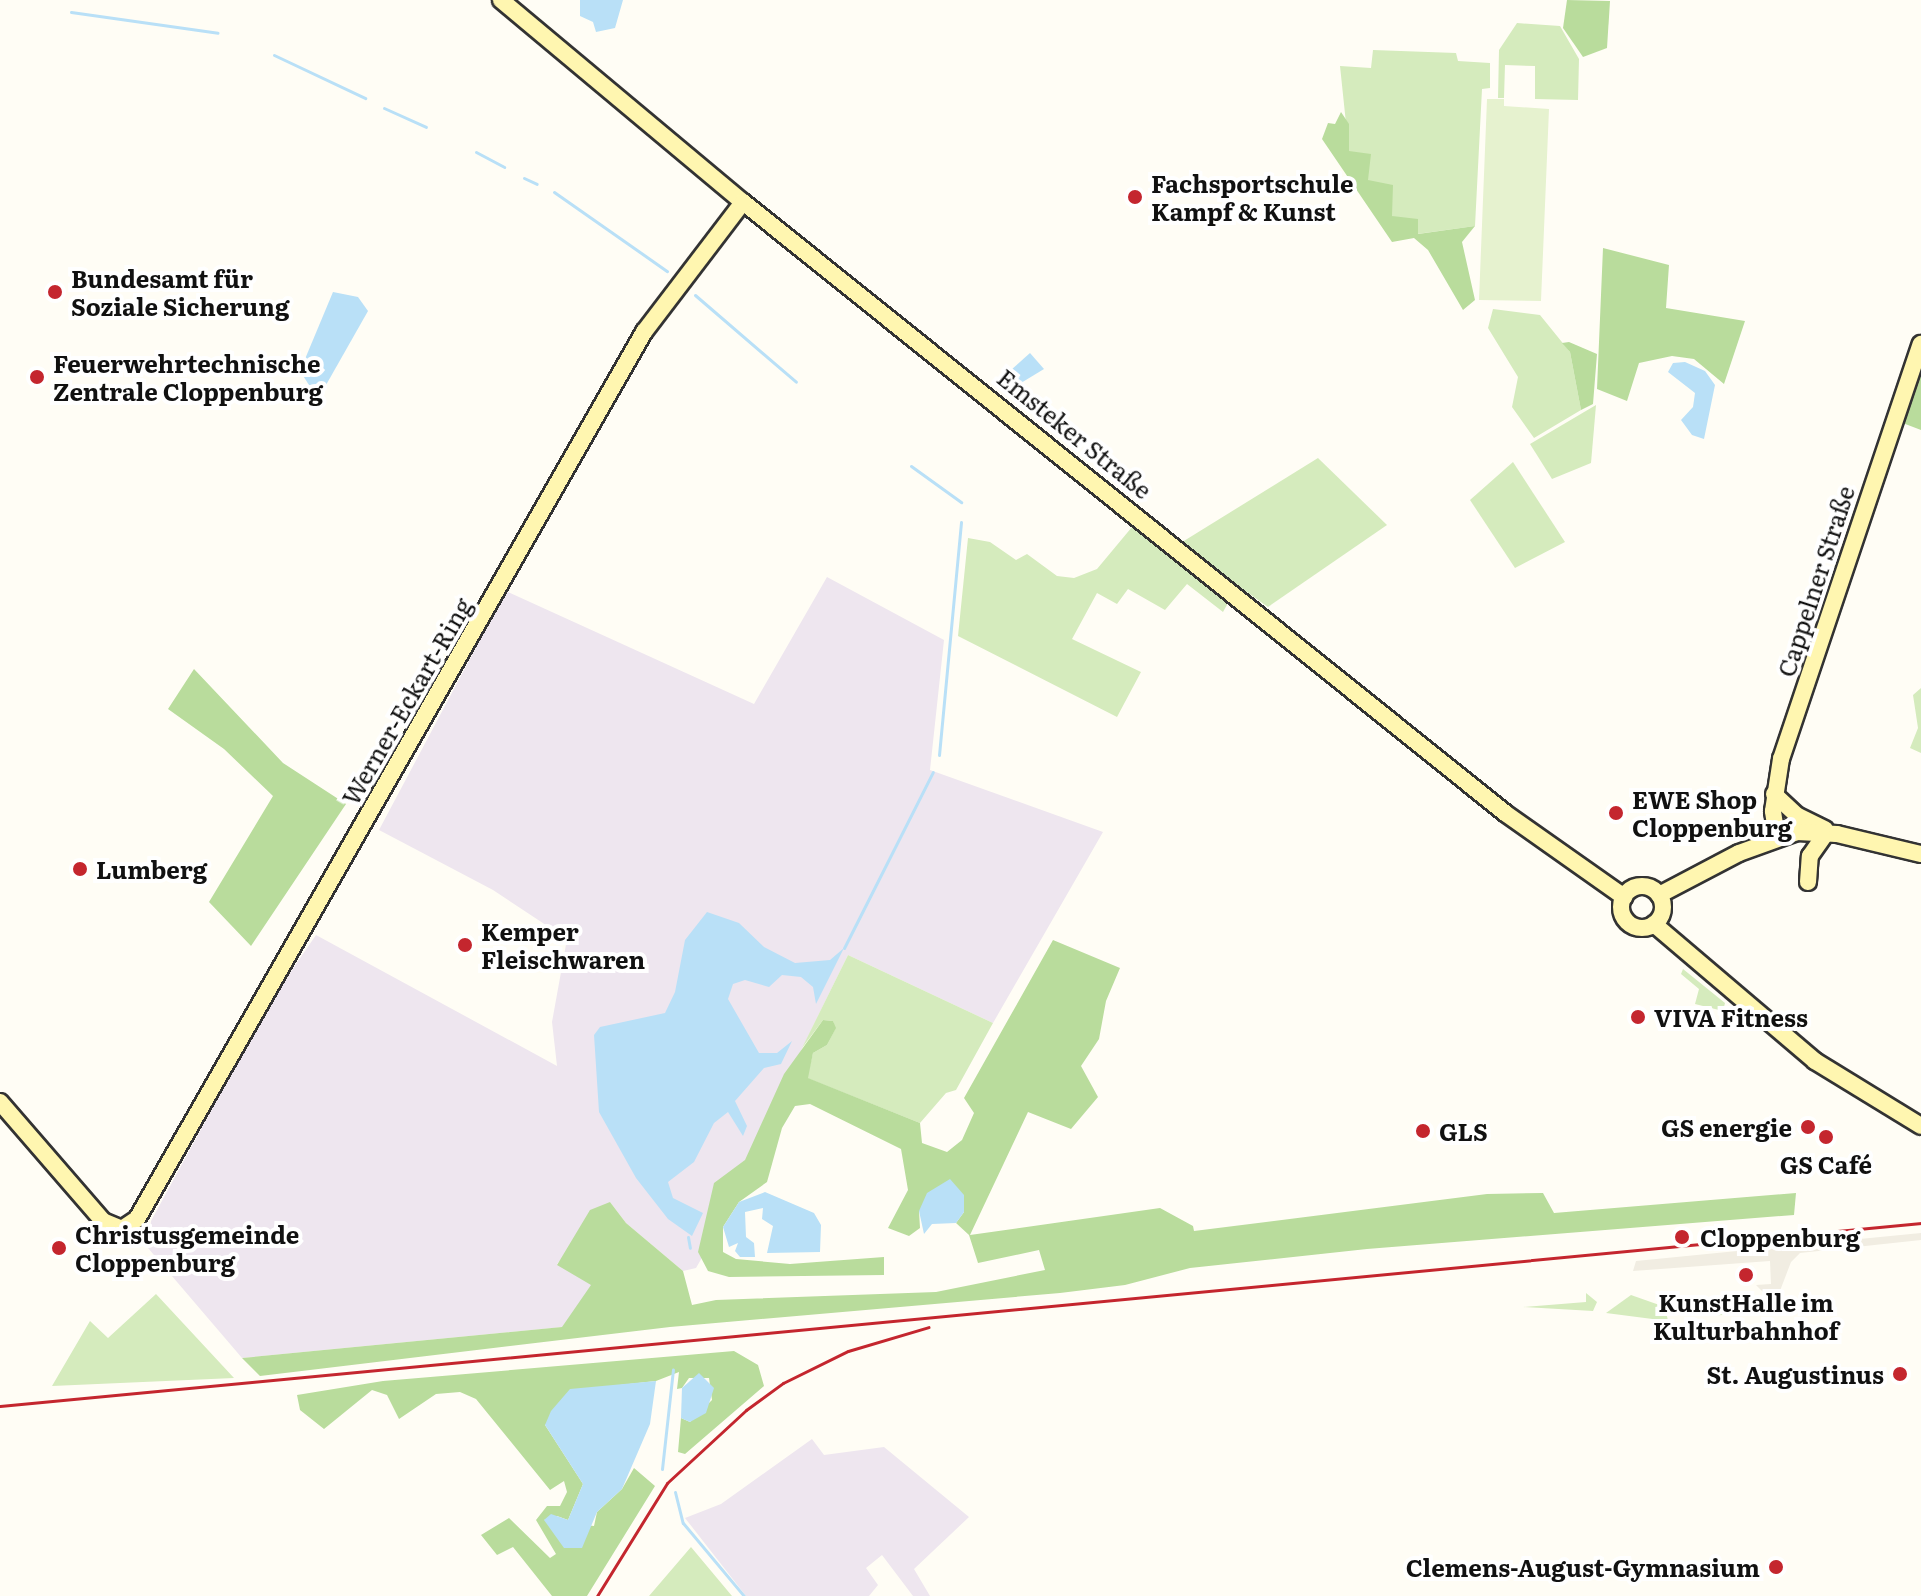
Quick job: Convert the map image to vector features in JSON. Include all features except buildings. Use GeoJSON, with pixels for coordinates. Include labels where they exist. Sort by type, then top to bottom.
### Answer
{"type":"FeatureCollection","features":[{"type":"Feature","properties":{"kind":"street","name":"Emsteker Straße"},"geometry":{"type":"LineString","coordinates":[[501,0],[743,202],[1505,813],[1624,897],[1626,920],[1642,928],[1654,924],[1815,1061],[1921,1126]]}},
{"type":"Feature","properties":{"kind":"street","name":"Werner-Eckart-Ring"},"geometry":{"type":"LineString","coordinates":[[0,1102],[103,1221],[122,1229],[137,1219],[644,332],[743,202]]}},
{"type":"Feature","properties":{"kind":"street","name":"Cappelner Straße"},"geometry":{"type":"LineString","coordinates":[[1777,837],[1774,794],[1781,759],[1921,344]]}},
{"type":"Feature","properties":{"kind":"street"},"geometry":{"type":"LineString","coordinates":[[1774,794],[1798,816],[1832,833],[1921,854]]}},
{"type":"Feature","properties":{"kind":"street"},"geometry":{"type":"LineString","coordinates":[[1659,895],[1777,837],[1832,833]]}},
{"type":"Feature","properties":{"kind":"street"},"geometry":{"type":"LineString","coordinates":[[1808,882],[1808,860],[1832,833]]}},
{"type":"Feature","properties":{"kind":"street"},"geometry":{"type":"LineString","coordinates":[[1624,897],[1643,886],[1659,895]]}},
{"type":"Feature","properties":{"kind":"street"},"geometry":{"type":"LineString","coordinates":[[1654,924],[1662,914],[1659,895]]}},
{"type":"Feature","properties":{"kind":"shaded area"},"geometry":{"type":"Polygon","coordinates":[[[827,577],[944,640],[930,770],[1103,832],[993,1023],[848,955],[790,1073],[753,1169],[696,1268],[683,1271],[626,1223],[610,1202],[557,1264],[592,1285],[563,1327],[242,1358],[148,1248],[151,1221],[272,999],[316,935],[557,1066],[552,1022],[567,939],[493,890],[379,830],[506,591],[754,704],[827,577]]]}},
{"type":"Feature","properties":{"kind":"shaded area"},"geometry":{"type":"Polygon","coordinates":[[[1921,1233],[1921,1240],[1800,1253],[1791,1262],[1778,1296],[1770,1299],[1756,1285],[1771,1284],[1770,1261],[1633,1271],[1636,1261],[1921,1233]]]}},
{"type":"Feature","properties":{"kind":"shaded area"},"geometry":{"type":"Polygon","coordinates":[[[812,1439],[824,1455],[884,1447],[969,1517],[914,1569],[930,1596],[913,1596],[882,1555],[866,1568],[878,1585],[869,1596],[746,1596],[685,1518],[721,1504],[812,1439]]]}},
{"type":"Feature","properties":{"kind":"green space"},"geometry":{"type":"Polygon","coordinates":[[[1567,0],[1610,1],[1607,48],[1583,57],[1563,28],[1567,0]]]}},
{"type":"Feature","properties":{"kind":"green space"},"geometry":{"type":"Polygon","coordinates":[[[1517,23],[1560,26],[1579,59],[1578,100],[1535,99],[1535,66],[1505,65],[1504,98],[1498,98],[1499,50],[1517,23]]]}},
{"type":"Feature","properties":{"kind":"green space"},"geometry":{"type":"Polygon","coordinates":[[[1373,50],[1456,53],[1458,61],[1490,63],[1490,88],[1482,89],[1475,226],[1417,234],[1392,216],[1349,152],[1340,66],[1371,68],[1373,50]]]}},
{"type":"Feature","properties":{"kind":"green space"},"geometry":{"type":"Polygon","coordinates":[[[1487,99],[1504,99],[1504,106],[1549,109],[1541,301],[1479,300],[1487,99]]]}},
{"type":"Feature","properties":{"kind":"green space"},"geometry":{"type":"Polygon","coordinates":[[[1341,112],[1349,124],[1349,151],[1371,154],[1368,180],[1393,185],[1392,216],[1418,219],[1418,234],[1475,226],[1462,242],[1475,300],[1463,310],[1428,250],[1414,238],[1392,242],[1322,139],[1328,123],[1335,124],[1341,112]]]}},
{"type":"Feature","properties":{"kind":"green space"},"geometry":{"type":"Polygon","coordinates":[[[1603,248],[1669,265],[1666,308],[1745,321],[1724,384],[1694,359],[1672,356],[1639,363],[1627,401],[1597,389],[1603,248]]]}},
{"type":"Feature","properties":{"kind":"green space"},"geometry":{"type":"Polygon","coordinates":[[[1493,309],[1540,315],[1570,352],[1581,410],[1534,438],[1512,407],[1518,377],[1488,328],[1493,309]]]}},
{"type":"Feature","properties":{"kind":"green space"},"geometry":{"type":"Polygon","coordinates":[[[1569,342],[1597,354],[1593,404],[1581,410],[1570,352],[1562,343],[1569,342]]]}},
{"type":"Feature","properties":{"kind":"green space"},"geometry":{"type":"Polygon","coordinates":[[[1921,366],[1921,430],[1900,422],[1921,366]]]}},
{"type":"Feature","properties":{"kind":"green space"},"geometry":{"type":"Polygon","coordinates":[[[1596,405],[1591,463],[1552,479],[1530,444],[1596,405]]]}},
{"type":"Feature","properties":{"kind":"green space"},"geometry":{"type":"Polygon","coordinates":[[[1318,458],[1387,525],[1268,607],[1179,544],[1318,458]]]}},
{"type":"Feature","properties":{"kind":"green space"},"geometry":{"type":"Polygon","coordinates":[[[1513,462],[1565,542],[1515,568],[1470,500],[1513,462]]]}},
{"type":"Feature","properties":{"kind":"green space"},"geometry":{"type":"Polygon","coordinates":[[[1132,527],[1228,603],[1223,612],[1187,584],[1165,610],[1128,589],[1117,604],[1097,593],[1072,639],[1141,672],[1117,717],[958,636],[968,538],[990,542],[1016,560],[1027,554],[1057,576],[1074,578],[1097,569],[1132,527]]]}},
{"type":"Feature","properties":{"kind":"green space"},"geometry":{"type":"Polygon","coordinates":[[[194,669],[283,763],[346,804],[251,946],[209,902],[273,796],[224,749],[168,709],[194,669]]]}},
{"type":"Feature","properties":{"kind":"green space"},"geometry":{"type":"Polygon","coordinates":[[[1921,688],[1921,753],[1910,748],[1918,728],[1913,695],[1921,688]]]}},
{"type":"Feature","properties":{"kind":"green space"},"geometry":{"type":"Polygon","coordinates":[[[1053,940],[1120,968],[1106,1001],[1099,1039],[1081,1066],[1098,1097],[1071,1129],[1028,1112],[970,1235],[1160,1208],[1193,1226],[1194,1231],[1487,1194],[1543,1193],[1554,1213],[1796,1193],[1794,1215],[1367,1249],[1190,1268],[1125,1285],[1060,1293],[670,1327],[260,1376],[242,1358],[562,1327],[591,1285],[557,1265],[590,1210],[610,1202],[626,1223],[683,1271],[692,1305],[716,1300],[936,1292],[1045,1270],[1039,1250],[978,1263],[969,1235],[956,1223],[964,1212],[919,1211],[920,1228],[909,1236],[888,1228],[908,1190],[901,1149],[810,1104],[795,1106],[782,1128],[767,1182],[739,1202],[723,1227],[723,1252],[736,1259],[790,1264],[884,1257],[884,1275],[729,1277],[708,1271],[698,1252],[714,1183],[745,1160],[784,1074],[823,1020],[833,1021],[836,1028],[827,1045],[813,1053],[808,1078],[920,1123],[922,1143],[947,1152],[962,1140],[974,1113],[964,1098],[1053,940]]]}},
{"type":"Feature","properties":{"kind":"green space"},"geometry":{"type":"Polygon","coordinates":[[[848,955],[993,1023],[956,1090],[946,1093],[920,1123],[807,1078],[813,1053],[827,1045],[835,1029],[833,1021],[823,1020],[802,1048],[848,955]]]}},
{"type":"Feature","properties":{"kind":"green space"},"geometry":{"type":"Polygon","coordinates":[[[1683,969],[1725,1003],[1723,1011],[1695,1004],[1699,989],[1681,974],[1683,969]]]}},
{"type":"Feature","properties":{"kind":"green space"},"geometry":{"type":"Polygon","coordinates":[[[1586,1293],[1597,1302],[1593,1311],[1523,1307],[1586,1302],[1586,1293]]]}},
{"type":"Feature","properties":{"kind":"green space"},"geometry":{"type":"Polygon","coordinates":[[[156,1294],[234,1378],[52,1386],[90,1321],[108,1338],[156,1294]]]}},
{"type":"Feature","properties":{"kind":"green space"},"geometry":{"type":"Polygon","coordinates":[[[1631,1295],[1665,1307],[1668,1321],[1606,1313],[1631,1295]]]}},
{"type":"Feature","properties":{"kind":"green space"},"geometry":{"type":"Polygon","coordinates":[[[1739,1298],[1752,1301],[1723,1315],[1698,1316],[1701,1302],[1706,1302],[1703,1309],[1734,1305],[1739,1298]]]}},
{"type":"Feature","properties":{"kind":"green space"},"geometry":{"type":"Polygon","coordinates":[[[734,1351],[758,1365],[764,1386],[685,1454],[678,1452],[681,1418],[690,1422],[712,1400],[709,1378],[689,1378],[682,1388],[677,1389],[679,1372],[656,1381],[620,1385],[545,1425],[583,1484],[568,1520],[557,1516],[544,1520],[594,1526],[597,1512],[622,1489],[634,1468],[655,1486],[587,1596],[552,1596],[513,1547],[497,1555],[481,1535],[509,1518],[550,1558],[556,1554],[536,1520],[547,1506],[560,1506],[567,1492],[564,1481],[550,1490],[476,1399],[460,1392],[436,1394],[399,1419],[387,1395],[372,1390],[324,1429],[300,1410],[297,1395],[383,1381],[734,1351]]]}},
{"type":"Feature","properties":{"kind":"green space"},"geometry":{"type":"Polygon","coordinates":[[[691,1547],[732,1596],[649,1596],[691,1547]]]}},
{"type":"Feature","properties":{"kind":"water"},"geometry":{"type":"Polygon","coordinates":[[[580,0],[623,0],[615,28],[596,32],[593,22],[580,16],[580,0]]]}},
{"type":"Feature","properties":{"kind":"water"},"geometry":{"type":"Polygon","coordinates":[[[333,292],[358,297],[368,311],[326,385],[309,385],[300,371],[333,292]]]}},
{"type":"Feature","properties":{"kind":"water"},"geometry":{"type":"Polygon","coordinates":[[[1030,353],[1044,369],[1016,386],[1002,378],[1030,353]]]}},
{"type":"Feature","properties":{"kind":"water"},"geometry":{"type":"Polygon","coordinates":[[[1685,362],[1705,371],[1715,385],[1704,439],[1692,435],[1681,420],[1693,407],[1695,393],[1668,372],[1673,363],[1685,362]]]}},
{"type":"Feature","properties":{"kind":"water"},"geometry":{"type":"Polygon","coordinates":[[[707,912],[739,923],[764,947],[795,963],[830,960],[844,948],[816,1004],[813,987],[801,977],[782,975],[769,987],[745,980],[733,984],[728,999],[759,1053],[777,1053],[792,1041],[781,1064],[764,1068],[735,1101],[747,1126],[743,1136],[728,1112],[714,1123],[694,1162],[668,1182],[673,1198],[703,1213],[692,1236],[668,1219],[636,1178],[599,1112],[594,1035],[600,1027],[665,1013],[675,992],[685,940],[707,912]]]}},
{"type":"Feature","properties":{"kind":"water"},"geometry":{"type":"Polygon","coordinates":[[[950,1179],[964,1195],[964,1212],[956,1223],[932,1224],[924,1234],[919,1211],[927,1193],[950,1179]]]}},
{"type":"Feature","properties":{"kind":"water"},"geometry":{"type":"Polygon","coordinates":[[[765,1192],[814,1213],[821,1225],[820,1252],[767,1253],[773,1226],[762,1219],[763,1208],[745,1212],[746,1237],[754,1243],[755,1257],[740,1257],[735,1251],[738,1243],[729,1247],[723,1227],[739,1202],[765,1192]]]}},
{"type":"Feature","properties":{"kind":"water"},"geometry":{"type":"Polygon","coordinates":[[[699,1373],[714,1388],[706,1413],[690,1422],[681,1418],[682,1388],[699,1373]]]}},
{"type":"Feature","properties":{"kind":"water"},"geometry":{"type":"Polygon","coordinates":[[[656,1381],[650,1424],[622,1489],[597,1512],[582,1548],[564,1548],[544,1520],[551,1514],[568,1520],[583,1484],[545,1425],[551,1411],[570,1389],[656,1381]]]}},
{"type":"Feature","properties":{"kind":"waterway"},"geometry":{"type":"LineString","coordinates":[[71,12],[218,33]]}},
{"type":"Feature","properties":{"kind":"waterway"},"geometry":{"type":"LineString","coordinates":[[274,55],[365,98]]}},
{"type":"Feature","properties":{"kind":"waterway"},"geometry":{"type":"LineString","coordinates":[[384,108],[426,127]]}},
{"type":"Feature","properties":{"kind":"waterway"},"geometry":{"type":"LineString","coordinates":[[476,152],[504,167]]}},
{"type":"Feature","properties":{"kind":"waterway"},"geometry":{"type":"LineString","coordinates":[[524,178],[537,184]]}},
{"type":"Feature","properties":{"kind":"waterway"},"geometry":{"type":"LineString","coordinates":[[554,192],[667,271]]}},
{"type":"Feature","properties":{"kind":"waterway"},"geometry":{"type":"LineString","coordinates":[[695,295],[796,382]]}},
{"type":"Feature","properties":{"kind":"waterway"},"geometry":{"type":"LineString","coordinates":[[911,466],[961,502]]}},
{"type":"Feature","properties":{"kind":"waterway"},"geometry":{"type":"LineString","coordinates":[[939,755],[961,522]]}},
{"type":"Feature","properties":{"kind":"waterway"},"geometry":{"type":"LineString","coordinates":[[844,948],[933,772]]}},
{"type":"Feature","properties":{"kind":"waterway"},"geometry":{"type":"LineString","coordinates":[[688,1237],[690,1248]]}},
{"type":"Feature","properties":{"kind":"waterway"},"geometry":{"type":"LineString","coordinates":[[662,1469],[673,1370]]}},
{"type":"Feature","properties":{"kind":"waterway"},"geometry":{"type":"LineString","coordinates":[[675,1492],[683,1523],[744,1596]]}},
{"type":"Feature","properties":{"kind":"railway"},"geometry":{"type":"LineString","coordinates":[[0,1406],[1921,1223]]}},
{"type":"Feature","properties":{"kind":"railway"},"geometry":{"type":"LineString","coordinates":[[597,1596],[667,1483],[746,1410],[783,1383],[848,1351],[929,1327]]}},
{"type":"Feature","properties":{"kind":"place","name":"Fachsportschule Kampf & Kunst"},"geometry":{"type":"Point","coordinates":[1135,197]}},
{"type":"Feature","properties":{"kind":"place","name":"Bundesamt für Soziale Sicherung"},"geometry":{"type":"Point","coordinates":[55,292]}},
{"type":"Feature","properties":{"kind":"place","name":"Feuerwehrtechnische Zentrale Cloppenburg"},"geometry":{"type":"Point","coordinates":[37,377]}},
{"type":"Feature","properties":{"kind":"place","name":"EWE Shop Cloppenburg"},"geometry":{"type":"Point","coordinates":[1616,813]}},
{"type":"Feature","properties":{"kind":"place","name":"Lumberg"},"geometry":{"type":"Point","coordinates":[80,869]}},
{"type":"Feature","properties":{"kind":"place","name":"Kemper Fleischwaren"},"geometry":{"type":"Point","coordinates":[465,945]}},
{"type":"Feature","properties":{"kind":"place","name":"VIVA Fitness"},"geometry":{"type":"Point","coordinates":[1638,1017]}},
{"type":"Feature","properties":{"kind":"place","name":"GS energie"},"geometry":{"type":"Point","coordinates":[1808,1127]}},
{"type":"Feature","properties":{"kind":"place","name":"GLS"},"geometry":{"type":"Point","coordinates":[1423,1131]}},
{"type":"Feature","properties":{"kind":"place","name":"GS Café"},"geometry":{"type":"Point","coordinates":[1826,1137]}},
{"type":"Feature","properties":{"kind":"place","name":"Cloppenburg"},"geometry":{"type":"Point","coordinates":[1682,1237]}},
{"type":"Feature","properties":{"kind":"place","name":"Christusgemeinde Cloppenburg"},"geometry":{"type":"Point","coordinates":[59,1248]}},
{"type":"Feature","properties":{"kind":"place","name":"KunstHalle im Kulturbahnhof"},"geometry":{"type":"Point","coordinates":[1746,1275]}},
{"type":"Feature","properties":{"kind":"place","name":"St. Augustinus"},"geometry":{"type":"Point","coordinates":[1900,1374]}},
{"type":"Feature","properties":{"kind":"place","name":"Clemens-August-Gymnasium"},"geometry":{"type":"Point","coordinates":[1776,1567]}}]}
